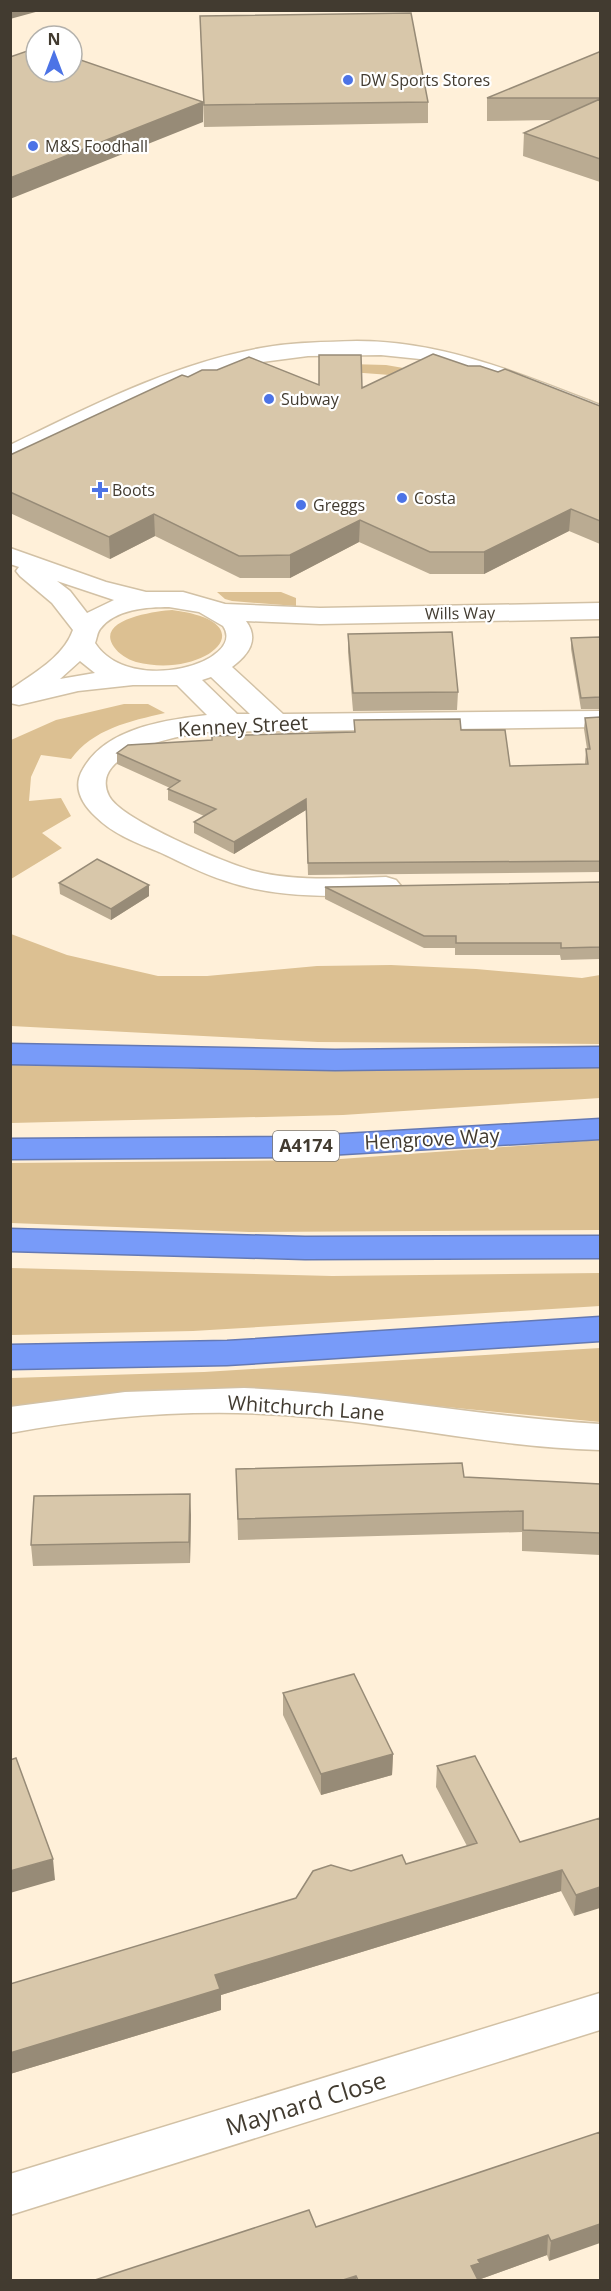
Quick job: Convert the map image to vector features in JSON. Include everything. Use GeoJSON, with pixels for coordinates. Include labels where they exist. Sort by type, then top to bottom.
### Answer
{"type":"FeatureCollection","features":[{"type":"Feature","properties":{"kind":"highway"},"geometry":{"type":"LineString","coordinates":[[10,1054],[335,1060],[600,1057]]}},
{"type":"Feature","properties":{"kind":"highway","name":"Hengrove Way"},"geometry":{"type":"LineString","coordinates":[[10,1149],[293,1147],[600,1129]]}},
{"type":"Feature","properties":{"kind":"highway"},"geometry":{"type":"LineString","coordinates":[[10,1240],[259,1249],[482,1250],[600,1247]]}},
{"type":"Feature","properties":{"kind":"highway"},"geometry":{"type":"LineString","coordinates":[[10,1357],[227,1353],[600,1329]]}},
{"type":"Feature","properties":{"kind":"street"},"geometry":{"type":"LineString","coordinates":[[10,454],[165,381],[229,361],[296,348],[398,349],[421,352],[512,378],[600,413]]}},
{"type":"Feature","properties":{"kind":"street","name":"Wills Way"},"geometry":{"type":"LineString","coordinates":[[10,555],[97,587],[146,601]]}},
{"type":"Feature","properties":{"kind":"street","name":"Wills Way"},"geometry":{"type":"LineString","coordinates":[[10,555],[61,597],[84,636],[87,654],[99,665],[116,673],[138,678]]}},
{"type":"Feature","properties":{"kind":"street","name":"Wills Way"},"geometry":{"type":"LineString","coordinates":[[14,698],[54,671],[99,616],[120,606],[146,601],[185,601],[205,605],[221,612],[320,616],[600,611]]}},
{"type":"Feature","properties":{"kind":"street"},"geometry":{"type":"LineString","coordinates":[[221,612],[238,627],[240,635]]}},
{"type":"Feature","properties":{"kind":"street","name":"Wills Way"},"geometry":{"type":"LineString","coordinates":[[14,698],[78,683],[184,677],[216,667],[239,647],[240,635],[278,623],[320,616]]}},
{"type":"Feature","properties":{"kind":"street"},"geometry":{"type":"LineString","coordinates":[[216,667],[274,722]]}},
{"type":"Feature","properties":{"kind":"street"},"geometry":{"type":"LineString","coordinates":[[184,677],[230,722]]}},
{"type":"Feature","properties":{"kind":"street","name":"Kenney Street"},"geometry":{"type":"LineString","coordinates":[[412,886],[290,885],[257,881],[221,870],[132,829],[104,809],[93,793],[92,777],[99,763],[114,751],[159,732],[230,722],[600,719]]}},
{"type":"Feature","properties":{"kind":"street","name":"Whitchurch Lane"},"geometry":{"type":"LineString","coordinates":[[10,1420],[123,1404],[240,1401],[318,1405],[465,1424],[600,1437]]}},
{"type":"Feature","properties":{"kind":"street","name":"Maynard Close"},"geometry":{"type":"LineString","coordinates":[[10,2195],[600,2012]]}},
{"type":"Feature","properties":{"kind":"shaded area"},"geometry":{"type":"Polygon","coordinates":[[[349,364],[386,365],[421,371],[390,375],[350,372],[349,364]]]}},
{"type":"Feature","properties":{"kind":"shaded area"},"geometry":{"type":"Polygon","coordinates":[[[217,592],[281,592],[296,598],[296,606],[232,601],[225,599],[217,592]]]}},
{"type":"Feature","properties":{"kind":"shaded area"},"geometry":{"type":"Polygon","coordinates":[[[172,610],[201,616],[218,626],[222,636],[217,647],[204,657],[185,663],[162,665],[133,661],[114,647],[110,637],[120,623],[154,612],[172,610]]]}},
{"type":"Feature","properties":{"kind":"shaded area"},"geometry":{"type":"Polygon","coordinates":[[[124,704],[148,704],[165,713],[126,723],[101,733],[90,740],[71,759],[41,755],[31,777],[29,801],[61,798],[71,816],[42,833],[62,848],[11,879],[11,740],[56,720],[124,704]]]}},
{"type":"Feature","properties":{"kind":"shaded area"},"geometry":{"type":"Polygon","coordinates":[[[11,934],[67,955],[158,976],[207,976],[317,966],[391,965],[582,978],[600,975],[600,1044],[318,1042],[11,1026],[11,934]]]}},
{"type":"Feature","properties":{"kind":"shaded area"},"geometry":{"type":"Polygon","coordinates":[[[10,1064],[199,1069],[600,1066],[600,1098],[343,1115],[11,1123],[10,1064]]]}},
{"type":"Feature","properties":{"kind":"shaded area"},"geometry":{"type":"Polygon","coordinates":[[[600,1140],[600,1230],[249,1232],[11,1223],[11,1163],[327,1160],[600,1140]]]}},
{"type":"Feature","properties":{"kind":"shaded area"},"geometry":{"type":"Polygon","coordinates":[[[11,1268],[332,1276],[600,1273],[600,1306],[193,1331],[11,1335],[11,1268]]]}},
{"type":"Feature","properties":{"kind":"shaded area"},"geometry":{"type":"Polygon","coordinates":[[[600,1348],[600,1422],[395,1402],[11,1414],[11,1378],[204,1372],[600,1348]]]}},
{"type":"Feature","properties":{"kind":"building"},"geometry":{"type":"Polygon","coordinates":[[[411,13],[428,102],[204,105],[200,16],[411,13]]]}},
{"type":"Feature","properties":{"kind":"building"},"geometry":{"type":"Polygon","coordinates":[[[24,52],[24,84],[84,84],[84,61],[203,102],[10,178],[10,57],[24,52]]]}},
{"type":"Feature","properties":{"kind":"building"},"geometry":{"type":"Polygon","coordinates":[[[600,52],[600,98],[487,98],[600,52]]]}},
{"type":"Feature","properties":{"kind":"building"},"geometry":{"type":"Polygon","coordinates":[[[600,99],[600,159],[524,133],[600,99]]]}},
{"type":"Feature","properties":{"kind":"building"},"geometry":{"type":"Polygon","coordinates":[[[433,354],[468,366],[480,366],[498,372],[505,369],[600,406],[600,521],[571,509],[484,552],[430,552],[360,520],[290,555],[239,556],[154,514],[109,537],[10,492],[10,455],[182,375],[188,377],[202,370],[217,370],[249,357],[319,385],[319,355],[361,355],[362,388],[433,354]]]}},
{"type":"Feature","properties":{"kind":"building"},"geometry":{"type":"Polygon","coordinates":[[[452,632],[458,692],[353,693],[348,634],[452,632]]]}},
{"type":"Feature","properties":{"kind":"building"},"geometry":{"type":"Polygon","coordinates":[[[600,637],[600,697],[581,698],[571,638],[600,637]]]}},
{"type":"Feature","properties":{"kind":"building"},"geometry":{"type":"Polygon","coordinates":[[[600,717],[600,861],[308,863],[306,799],[234,842],[194,822],[216,809],[168,789],[180,781],[117,753],[128,745],[212,740],[212,736],[355,732],[354,720],[460,719],[461,730],[505,730],[510,766],[588,764],[586,749],[590,749],[585,718],[600,717]]]}},
{"type":"Feature","properties":{"kind":"building"},"geometry":{"type":"Polygon","coordinates":[[[97,859],[149,885],[111,909],[59,883],[97,859]]]}},
{"type":"Feature","properties":{"kind":"building"},"geometry":{"type":"Polygon","coordinates":[[[600,882],[600,947],[561,948],[561,943],[456,943],[456,936],[424,936],[325,887],[600,882]]]}},
{"type":"Feature","properties":{"kind":"building"},"geometry":{"type":"Polygon","coordinates":[[[462,1463],[464,1477],[600,1484],[600,1533],[523,1530],[523,1511],[238,1519],[236,1469],[462,1463]]]}},
{"type":"Feature","properties":{"kind":"building"},"geometry":{"type":"Polygon","coordinates":[[[190,1494],[189,1542],[31,1545],[34,1496],[190,1494]]]}},
{"type":"Feature","properties":{"kind":"building"},"geometry":{"type":"Polygon","coordinates":[[[354,1674],[393,1754],[321,1774],[283,1693],[354,1674]]]}},
{"type":"Feature","properties":{"kind":"building"},"geometry":{"type":"Polygon","coordinates":[[[475,1756],[520,1842],[600,1818],[600,1887],[576,1895],[562,1870],[215,1975],[220,1989],[10,2053],[10,1984],[296,1898],[313,1871],[331,1865],[351,1871],[402,1855],[406,1864],[477,1843],[437,1766],[475,1756]]]}},
{"type":"Feature","properties":{"kind":"building"},"geometry":{"type":"Polygon","coordinates":[[[16,1758],[53,1859],[10,1871],[10,1760],[16,1758]]]}},
{"type":"Feature","properties":{"kind":"building"},"geometry":{"type":"Polygon","coordinates":[[[600,2132],[600,2224],[551,2241],[548,2235],[478,2260],[480,2263],[471,2266],[478,2280],[358,2280],[356,2276],[343,2280],[95,2280],[309,2210],[316,2227],[600,2132]]]}},
{"type":"Feature","properties":{"kind":"place","name":"DW Sports Stores"},"geometry":{"type":"Point","coordinates":[348,80]}},
{"type":"Feature","properties":{"kind":"place","name":"M&S Foodhall"},"geometry":{"type":"Point","coordinates":[33,146]}},
{"type":"Feature","properties":{"kind":"place","name":"Subway"},"geometry":{"type":"Point","coordinates":[269,399]}},
{"type":"Feature","properties":{"kind":"place","name":"Boots"},"geometry":{"type":"Point","coordinates":[100,490]}},
{"type":"Feature","properties":{"kind":"place","name":"Costa"},"geometry":{"type":"Point","coordinates":[402,498]}},
{"type":"Feature","properties":{"kind":"place","name":"Greggs"},"geometry":{"type":"Point","coordinates":[301,505]}}]}
